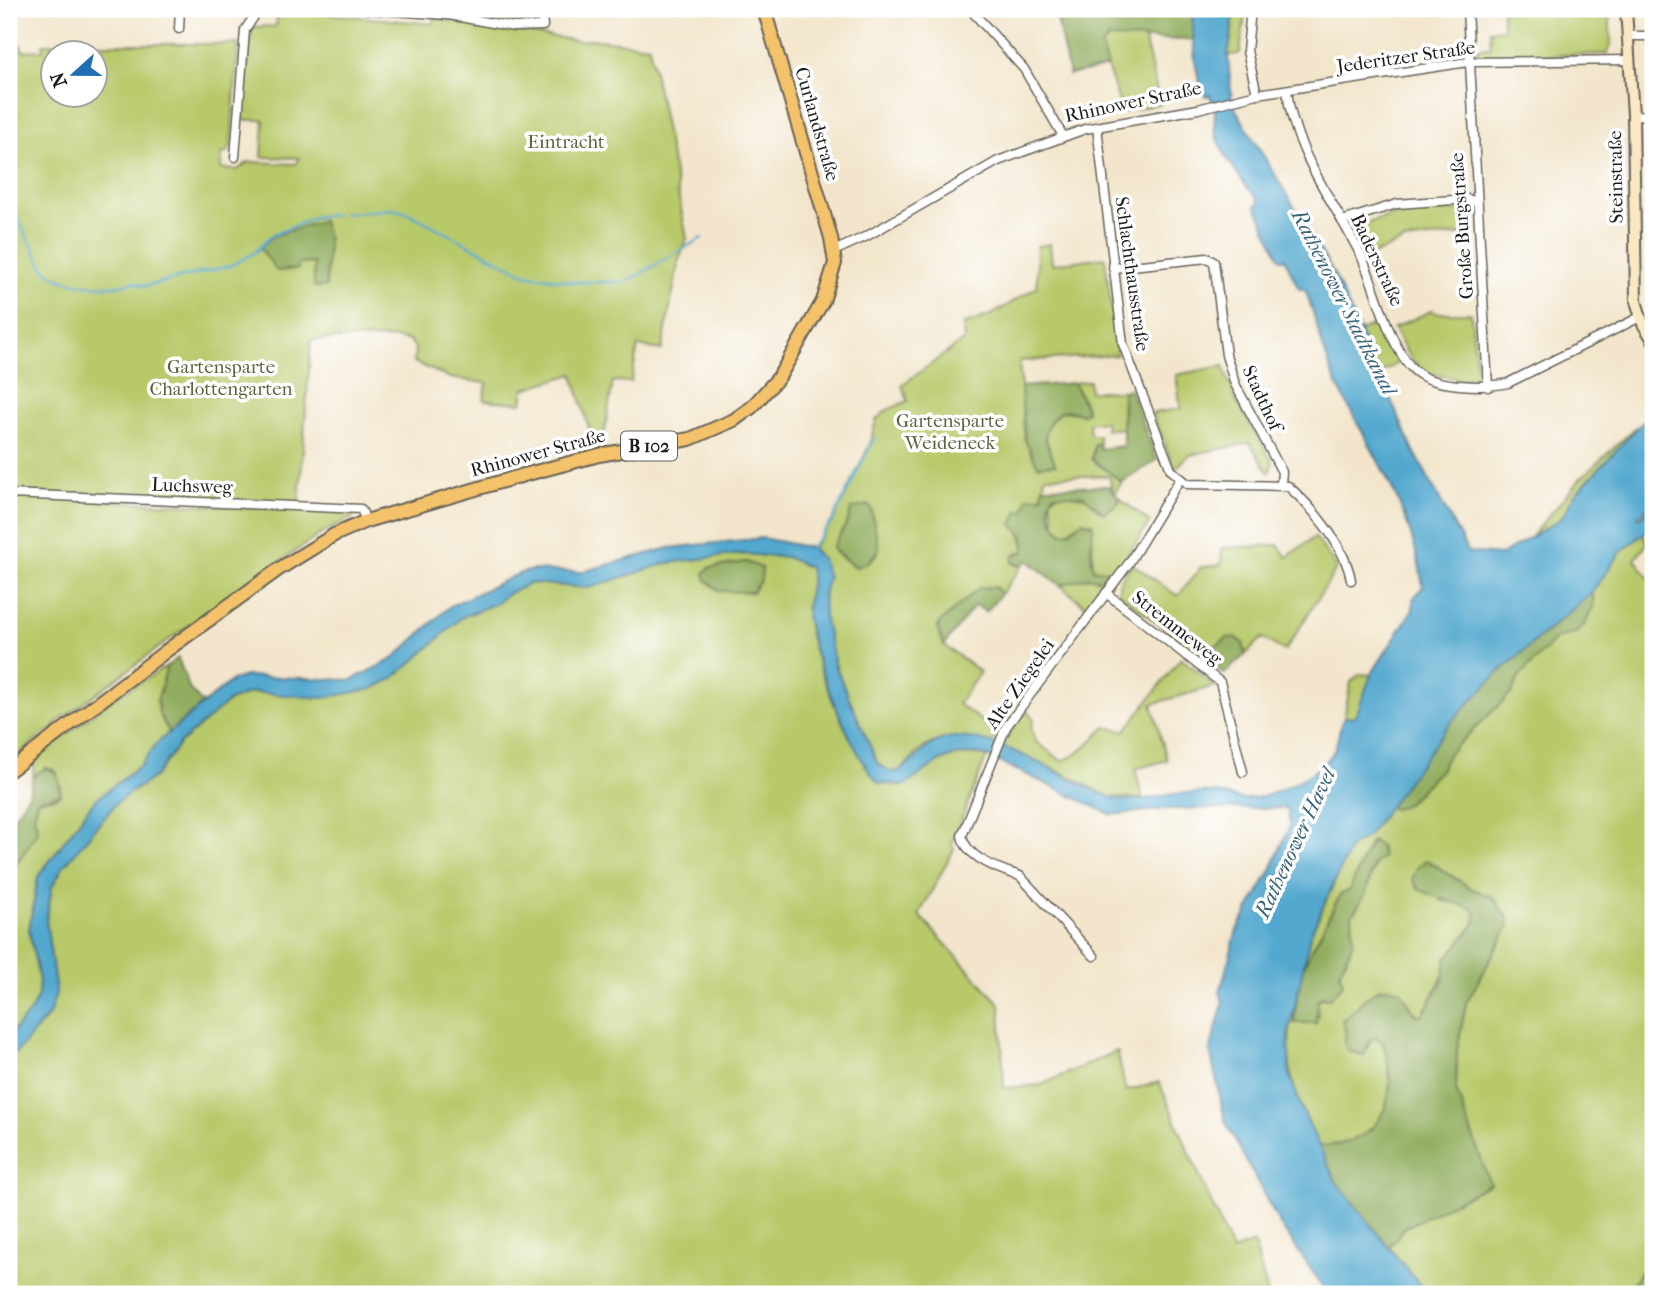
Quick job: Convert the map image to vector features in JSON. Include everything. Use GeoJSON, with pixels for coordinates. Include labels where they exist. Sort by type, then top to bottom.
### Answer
{"type":"FeatureCollection","features":[{"type":"Feature","properties":{"kind":"main road","name":"Curlandstraße"},"geometry":{"type":"LineString","coordinates":[[764,9],[834,251]]}},
{"type":"Feature","properties":{"kind":"main road","name":"Steinstraße"},"geometry":{"type":"LineString","coordinates":[[1626,9],[1633,115],[1635,293],[1640,317],[1653,340]]}},
{"type":"Feature","properties":{"kind":"main road","name":"Rhinower Straße"},"geometry":{"type":"LineString","coordinates":[[9,771],[279,569],[317,544],[366,521],[599,456],[690,439],[734,420],[752,407],[779,377],[823,301],[832,280],[834,251]]}},
{"type":"Feature","properties":{"kind":"street"},"geometry":{"type":"LineString","coordinates":[[179,29],[180,9]]}},
{"type":"Feature","properties":{"kind":"street"},"geometry":{"type":"LineString","coordinates":[[235,157],[245,30],[257,12],[265,9]]}},
{"type":"Feature","properties":{"kind":"street"},"geometry":{"type":"LineString","coordinates":[[366,9],[441,14],[514,27],[543,26],[541,9]]}},
{"type":"Feature","properties":{"kind":"street"},"geometry":{"type":"LineString","coordinates":[[970,9],[1024,69],[1063,136]]}},
{"type":"Feature","properties":{"kind":"street"},"geometry":{"type":"LineString","coordinates":[[1251,9],[1247,51],[1256,94]]}},
{"type":"Feature","properties":{"kind":"street","name":"Große Burgstraße"},"geometry":{"type":"LineString","coordinates":[[1467,9],[1488,387]]}},
{"type":"Feature","properties":{"kind":"street"},"geometry":{"type":"LineString","coordinates":[[1628,36],[1653,36]]}},
{"type":"Feature","properties":{"kind":"street","name":"Jederitzer Straße"},"geometry":{"type":"LineString","coordinates":[[1230,99],[1468,62],[1629,60]]}},
{"type":"Feature","properties":{"kind":"street","name":"Baderstraße"},"geometry":{"type":"LineString","coordinates":[[1287,90],[1295,126],[1362,259],[1403,356],[1413,369],[1432,380],[1488,387]]}},
{"type":"Feature","properties":{"kind":"street","name":"Rhinower Straße"},"geometry":{"type":"LineString","coordinates":[[834,251],[867,236],[987,167],[1063,136],[1215,105],[1230,99]]}},
{"type":"Feature","properties":{"kind":"street"},"geometry":{"type":"LineString","coordinates":[[1633,115],[1653,116]]}},
{"type":"Feature","properties":{"kind":"street","name":"Schlachthausstraße"},"geometry":{"type":"LineString","coordinates":[[1097,127],[1128,364],[1167,462],[1180,479]]}},
{"type":"Feature","properties":{"kind":"street"},"geometry":{"type":"LineString","coordinates":[[1342,221],[1409,202],[1468,199],[1476,202]]}},
{"type":"Feature","properties":{"kind":"street","name":"Stadthof"},"geometry":{"type":"LineString","coordinates":[[1114,268],[1207,257],[1214,262],[1226,355],[1242,400],[1282,472],[1281,484]]}},
{"type":"Feature","properties":{"kind":"street"},"geometry":{"type":"LineString","coordinates":[[1488,387],[1519,380],[1640,317]]}},
{"type":"Feature","properties":{"kind":"street"},"geometry":{"type":"LineString","coordinates":[[1180,479],[1196,484],[1281,484],[1294,490],[1347,563],[1351,580]]}},
{"type":"Feature","properties":{"kind":"street","name":"Alte Ziegelei"},"geometry":{"type":"LineString","coordinates":[[1094,956],[1020,876],[1002,871],[971,852],[961,836],[1001,737],[1015,712],[1106,593],[1180,479]]}},
{"type":"Feature","properties":{"kind":"street","name":"Luchsweg"},"geometry":{"type":"LineString","coordinates":[[9,494],[361,509],[366,521]]}},
{"type":"Feature","properties":{"kind":"street","name":"Stremmeweg"},"geometry":{"type":"LineString","coordinates":[[1106,593],[1220,682],[1243,772]]}},
{"type":"Feature","properties":{"kind":"green space"},"geometry":{"type":"Polygon","coordinates":[[[278,9],[433,24],[434,18],[580,41],[591,39],[649,46],[687,239],[679,260],[662,350],[638,346],[631,382],[613,381],[603,442],[594,445],[573,374],[524,389],[522,403],[484,400],[487,383],[450,378],[414,362],[415,348],[410,341],[393,338],[311,340],[299,503],[9,492],[9,44],[21,45],[22,51],[38,50],[38,108],[108,108],[108,44],[238,44],[231,146],[228,152],[222,154],[221,169],[237,170],[249,162],[296,164],[300,158],[262,157],[264,120],[241,120],[252,27],[276,26],[278,9]],[[273,236],[298,269],[297,264],[314,263],[328,240],[273,236]]]}},
{"type":"Feature","properties":{"kind":"green space"},"geometry":{"type":"Polygon","coordinates":[[[1055,9],[1192,9],[1195,40],[1110,38],[1101,46],[1107,67],[1069,75],[1055,9]]]}},
{"type":"Feature","properties":{"kind":"green space"},"geometry":{"type":"Polygon","coordinates":[[[1235,9],[1246,9],[1240,53],[1228,56],[1235,9]]]}},
{"type":"Feature","properties":{"kind":"green space"},"geometry":{"type":"Polygon","coordinates":[[[1502,9],[1609,9],[1611,45],[1607,54],[1479,57],[1476,48],[1491,47],[1490,30],[1503,29],[1502,9]]]}},
{"type":"Feature","properties":{"kind":"green space"},"geometry":{"type":"Polygon","coordinates":[[[1113,37],[1144,37],[1160,104],[1123,112],[1101,50],[1103,42],[1113,37]]]}},
{"type":"Feature","properties":{"kind":"green space"},"geometry":{"type":"Polygon","coordinates":[[[1463,210],[1464,234],[1404,241],[1367,257],[1353,228],[1395,214],[1463,210]]]}},
{"type":"Feature","properties":{"kind":"green space"},"geometry":{"type":"Polygon","coordinates":[[[322,221],[328,240],[326,287],[314,287],[314,263],[298,264],[298,269],[277,271],[260,248],[273,236],[322,221]]]}},
{"type":"Feature","properties":{"kind":"green space","name":"Gartensparte Weideneck"},"geometry":{"type":"Polygon","coordinates":[[[1050,244],[1052,264],[1105,257],[1117,355],[1019,361],[1025,441],[1055,464],[1046,436],[1049,424],[1062,411],[1083,414],[1087,409],[1074,383],[1089,381],[1090,391],[1123,391],[1122,428],[1106,430],[1105,421],[1089,423],[1090,435],[1098,435],[1099,443],[1095,444],[1091,459],[1122,482],[1114,494],[1109,476],[1045,476],[1042,497],[1020,532],[1025,551],[1017,553],[1015,565],[1022,566],[1001,594],[995,587],[979,588],[937,627],[944,645],[980,672],[958,704],[997,732],[992,745],[971,740],[940,740],[922,749],[901,769],[891,772],[878,764],[839,674],[824,618],[823,564],[812,548],[833,520],[870,444],[876,420],[887,410],[908,401],[902,385],[964,340],[963,325],[993,314],[1037,287],[1037,246],[1050,244]],[[867,505],[851,513],[834,552],[853,566],[867,563],[878,553],[871,508],[867,505]]]}},
{"type":"Feature","properties":{"kind":"green space"},"geometry":{"type":"Polygon","coordinates":[[[1433,310],[1434,313],[1471,313],[1479,373],[1474,378],[1461,379],[1430,373],[1415,363],[1405,349],[1394,328],[1433,310]]]}},
{"type":"Feature","properties":{"kind":"green space"},"geometry":{"type":"Polygon","coordinates":[[[1379,323],[1399,362],[1378,375],[1358,332],[1379,323]]]}},
{"type":"Feature","properties":{"kind":"green space"},"geometry":{"type":"Polygon","coordinates":[[[1223,366],[1237,403],[1273,462],[1269,473],[1250,443],[1189,455],[1175,469],[1152,413],[1181,409],[1176,375],[1223,366]]]}},
{"type":"Feature","properties":{"kind":"green space"},"geometry":{"type":"Polygon","coordinates":[[[1074,383],[1087,412],[1083,414],[1066,410],[1055,416],[1045,437],[1055,464],[1038,466],[1025,441],[1021,387],[1074,383]]]}},
{"type":"Feature","properties":{"kind":"green space"},"geometry":{"type":"Polygon","coordinates":[[[1130,389],[1157,460],[1122,482],[1092,459],[1095,444],[1099,443],[1100,449],[1123,446],[1123,391],[1130,389]]]}},
{"type":"Feature","properties":{"kind":"green space"},"geometry":{"type":"Polygon","coordinates":[[[1635,428],[1574,495],[1562,518],[1529,539],[1581,478],[1635,428]]]}},
{"type":"Feature","properties":{"kind":"green space"},"geometry":{"type":"Polygon","coordinates":[[[1109,486],[1119,498],[1119,502],[1104,513],[1084,496],[1054,494],[1050,509],[1053,520],[1063,533],[1069,532],[1082,521],[1093,525],[1092,564],[1094,570],[1105,570],[1114,575],[1109,582],[1089,577],[1060,585],[1027,560],[1022,566],[1012,563],[1014,555],[1025,551],[1023,535],[1012,525],[1018,510],[1024,511],[1028,497],[1042,497],[1043,487],[1109,486]]]}},
{"type":"Feature","properties":{"kind":"green space"},"geometry":{"type":"Polygon","coordinates":[[[1061,493],[1088,498],[1099,511],[1115,507],[1119,498],[1150,522],[1114,575],[1093,568],[1092,523],[1077,524],[1066,534],[1056,528],[1050,498],[1061,493]]]}},
{"type":"Feature","properties":{"kind":"green space"},"geometry":{"type":"Polygon","coordinates":[[[9,497],[351,511],[353,517],[321,534],[219,603],[55,724],[55,728],[42,735],[9,763],[9,497]]]}},
{"type":"Feature","properties":{"kind":"green space"},"geometry":{"type":"Polygon","coordinates":[[[867,505],[871,508],[879,549],[867,563],[856,567],[832,548],[848,521],[851,509],[867,505]]]}},
{"type":"Feature","properties":{"kind":"green space"},"geometry":{"type":"Polygon","coordinates":[[[1643,534],[1648,543],[1635,559],[1653,584],[1653,1253],[1629,1289],[1626,1288],[1619,1294],[1427,1294],[1388,1248],[1404,1228],[1490,1184],[1456,1090],[1457,1051],[1466,1003],[1508,928],[1493,897],[1472,889],[1431,862],[1441,901],[1462,903],[1476,911],[1475,924],[1422,1016],[1413,1011],[1401,991],[1380,988],[1342,1020],[1346,1033],[1344,1043],[1349,1051],[1361,1055],[1371,1039],[1376,1037],[1383,1043],[1390,1082],[1388,1099],[1382,1115],[1359,1137],[1341,1144],[1319,1146],[1292,1079],[1290,1028],[1294,1007],[1294,1023],[1318,1016],[1316,1001],[1325,997],[1348,957],[1353,939],[1352,915],[1365,895],[1376,862],[1370,844],[1350,890],[1340,895],[1301,971],[1311,933],[1351,846],[1367,837],[1389,805],[1393,809],[1440,770],[1449,753],[1507,697],[1520,676],[1555,639],[1577,632],[1585,624],[1594,600],[1592,592],[1621,552],[1643,534]]]}},
{"type":"Feature","properties":{"kind":"green space"},"geometry":{"type":"Polygon","coordinates":[[[1315,537],[1337,568],[1285,651],[1262,638],[1245,655],[1245,651],[1209,651],[1210,663],[1118,593],[1120,581],[1132,564],[1178,596],[1201,567],[1221,565],[1222,548],[1278,545],[1287,557],[1315,537]]]}},
{"type":"Feature","properties":{"kind":"green space"},"geometry":{"type":"Polygon","coordinates":[[[741,554],[786,557],[809,567],[807,620],[817,659],[845,729],[879,783],[903,786],[921,771],[944,759],[961,755],[987,756],[952,843],[954,849],[919,915],[1000,1004],[1004,1088],[1041,1085],[1117,1051],[1126,1091],[1159,1082],[1232,1251],[1254,1243],[1268,1294],[9,1294],[9,1061],[49,1015],[56,993],[46,920],[52,887],[63,867],[117,802],[155,776],[180,743],[229,701],[252,692],[322,698],[414,661],[462,617],[497,603],[505,595],[531,583],[589,588],[667,563],[741,554]],[[746,562],[709,568],[706,580],[717,589],[746,562]]]}},
{"type":"Feature","properties":{"kind":"green space"},"geometry":{"type":"Polygon","coordinates":[[[746,562],[762,568],[761,580],[752,592],[720,591],[706,580],[704,573],[709,568],[746,562]]]}},
{"type":"Feature","properties":{"kind":"green space"},"geometry":{"type":"Polygon","coordinates":[[[1089,577],[1109,582],[1088,608],[1060,585],[1089,577]]]}},
{"type":"Feature","properties":{"kind":"green space"},"geometry":{"type":"Polygon","coordinates":[[[995,587],[1001,594],[986,612],[975,605],[944,645],[938,631],[939,623],[979,588],[995,587]]]}},
{"type":"Feature","properties":{"kind":"green space"},"geometry":{"type":"Polygon","coordinates":[[[1592,592],[1594,605],[1585,624],[1577,632],[1555,639],[1520,676],[1511,694],[1449,753],[1440,770],[1407,804],[1393,809],[1389,805],[1450,723],[1497,674],[1592,592]]]}},
{"type":"Feature","properties":{"kind":"green space"},"geometry":{"type":"Polygon","coordinates":[[[1236,637],[1243,643],[1245,655],[1224,674],[1210,663],[1209,651],[1227,638],[1236,637]]]}},
{"type":"Feature","properties":{"kind":"green space"},"geometry":{"type":"Polygon","coordinates":[[[178,658],[190,690],[203,704],[169,732],[159,714],[157,701],[167,666],[178,658]]]}},
{"type":"Feature","properties":{"kind":"green space"},"geometry":{"type":"Polygon","coordinates":[[[1181,658],[1215,686],[1152,704],[1167,760],[1135,769],[1143,799],[1110,797],[1059,771],[1001,748],[1024,709],[1034,719],[1031,727],[1036,742],[1062,761],[1077,754],[1106,727],[1125,731],[1181,658]]]}},
{"type":"Feature","properties":{"kind":"green space"},"geometry":{"type":"Polygon","coordinates":[[[167,666],[159,706],[169,732],[141,765],[94,801],[38,877],[29,930],[39,980],[38,996],[30,1012],[9,1036],[9,875],[38,831],[34,817],[37,800],[57,797],[61,788],[55,770],[46,768],[33,776],[34,760],[111,700],[167,666]]]}},
{"type":"Feature","properties":{"kind":"green space"},"geometry":{"type":"Polygon","coordinates":[[[1360,674],[1371,675],[1357,713],[1353,717],[1344,717],[1351,682],[1360,674]]]}},
{"type":"Feature","properties":{"kind":"green space"},"geometry":{"type":"Polygon","coordinates":[[[46,768],[57,773],[61,794],[37,800],[34,817],[38,831],[9,875],[9,825],[29,794],[33,776],[46,768]]]}},
{"type":"Feature","properties":{"kind":"green space"},"geometry":{"type":"Polygon","coordinates":[[[1373,841],[1380,846],[1383,857],[1373,865],[1365,895],[1352,915],[1353,942],[1340,971],[1343,984],[1329,999],[1323,996],[1318,999],[1316,1023],[1294,1023],[1301,971],[1340,895],[1350,890],[1373,841]]]}},
{"type":"Feature","properties":{"kind":"green space"},"geometry":{"type":"Polygon","coordinates":[[[1426,860],[1472,889],[1493,897],[1509,919],[1508,928],[1466,1003],[1457,1051],[1456,1090],[1490,1184],[1404,1228],[1388,1248],[1336,1182],[1319,1146],[1341,1144],[1359,1137],[1382,1115],[1388,1099],[1390,1082],[1383,1043],[1376,1037],[1371,1039],[1364,1055],[1349,1051],[1344,1043],[1346,1033],[1342,1020],[1368,996],[1383,988],[1401,991],[1415,1014],[1422,1016],[1443,980],[1446,959],[1475,924],[1476,911],[1429,894],[1413,881],[1415,872],[1426,860]]]}},
{"type":"Feature","properties":{"kind":"green space"},"geometry":{"type":"Polygon","coordinates":[[[1653,1253],[1653,1294],[1637,1294],[1629,1289],[1653,1253]]]}},
{"type":"Feature","properties":{"kind":"water"},"geometry":{"type":"Polygon","coordinates":[[[1192,9],[1235,9],[1228,56],[1232,103],[1333,272],[1414,451],[1468,552],[1501,555],[1562,518],[1574,495],[1653,411],[1653,503],[1638,516],[1640,518],[1653,506],[1653,526],[1621,552],[1592,592],[1497,674],[1450,723],[1367,837],[1351,846],[1311,933],[1288,1036],[1290,1076],[1301,1107],[1336,1182],[1427,1294],[1328,1294],[1279,1223],[1225,1121],[1210,1051],[1223,1003],[1220,992],[1237,930],[1270,872],[1290,825],[1287,808],[1166,809],[1112,815],[987,756],[973,754],[942,760],[906,785],[879,783],[846,730],[817,657],[807,620],[809,567],[786,557],[741,554],[667,563],[589,588],[531,583],[505,595],[497,603],[462,617],[392,679],[372,689],[322,698],[252,692],[229,701],[180,743],[155,776],[117,802],[63,867],[52,887],[46,920],[56,993],[49,1015],[9,1061],[9,1036],[30,1012],[38,996],[39,980],[29,930],[38,877],[94,801],[141,765],[157,743],[231,681],[245,676],[352,680],[393,659],[450,606],[532,570],[581,572],[669,548],[762,538],[812,548],[822,559],[828,578],[823,593],[824,615],[835,666],[878,764],[891,772],[906,766],[937,742],[958,737],[978,739],[1017,752],[1092,790],[1128,800],[1204,793],[1242,799],[1253,798],[1279,790],[1317,769],[1333,752],[1344,717],[1353,717],[1357,713],[1371,675],[1413,609],[1413,599],[1423,587],[1411,533],[1379,461],[1334,378],[1305,289],[1299,289],[1285,259],[1280,259],[1256,206],[1259,203],[1257,197],[1239,177],[1217,138],[1214,104],[1209,95],[1205,96],[1198,75],[1192,9]]]}},
{"type":"Feature","properties":{"kind":"waterway"},"geometry":{"type":"LineString","coordinates":[[9,204],[47,271],[65,280],[101,286],[133,282],[145,286],[230,266],[254,253],[271,236],[315,217],[335,215]]}},
{"type":"Feature","properties":{"kind":"waterway"},"geometry":{"type":"LineString","coordinates":[[342,214],[392,209],[408,213],[525,274],[573,282],[626,282],[702,238]]}},
{"type":"Feature","properties":{"kind":"waterway"},"geometry":{"type":"LineString","coordinates":[[810,549],[833,520],[874,438]]}},
{"type":"Feature","properties":{"kind":"park label","name":"Eintracht"},"geometry":{"type":"Point","coordinates":[566,142]}},
{"type":"Feature","properties":{"kind":"park label","name":"Gartensparte Charlottengarten"},"geometry":{"type":"Point","coordinates":[221,378]}},
{"type":"Feature","properties":{"kind":"water label","name":"Rathenower Stadtkanal"},"geometry":{"type":"Point","coordinates":[1344,302]}},
{"type":"Feature","properties":{"kind":"water label","name":"Rathenower Havel"},"geometry":{"type":"Point","coordinates":[1295,843]}}]}
